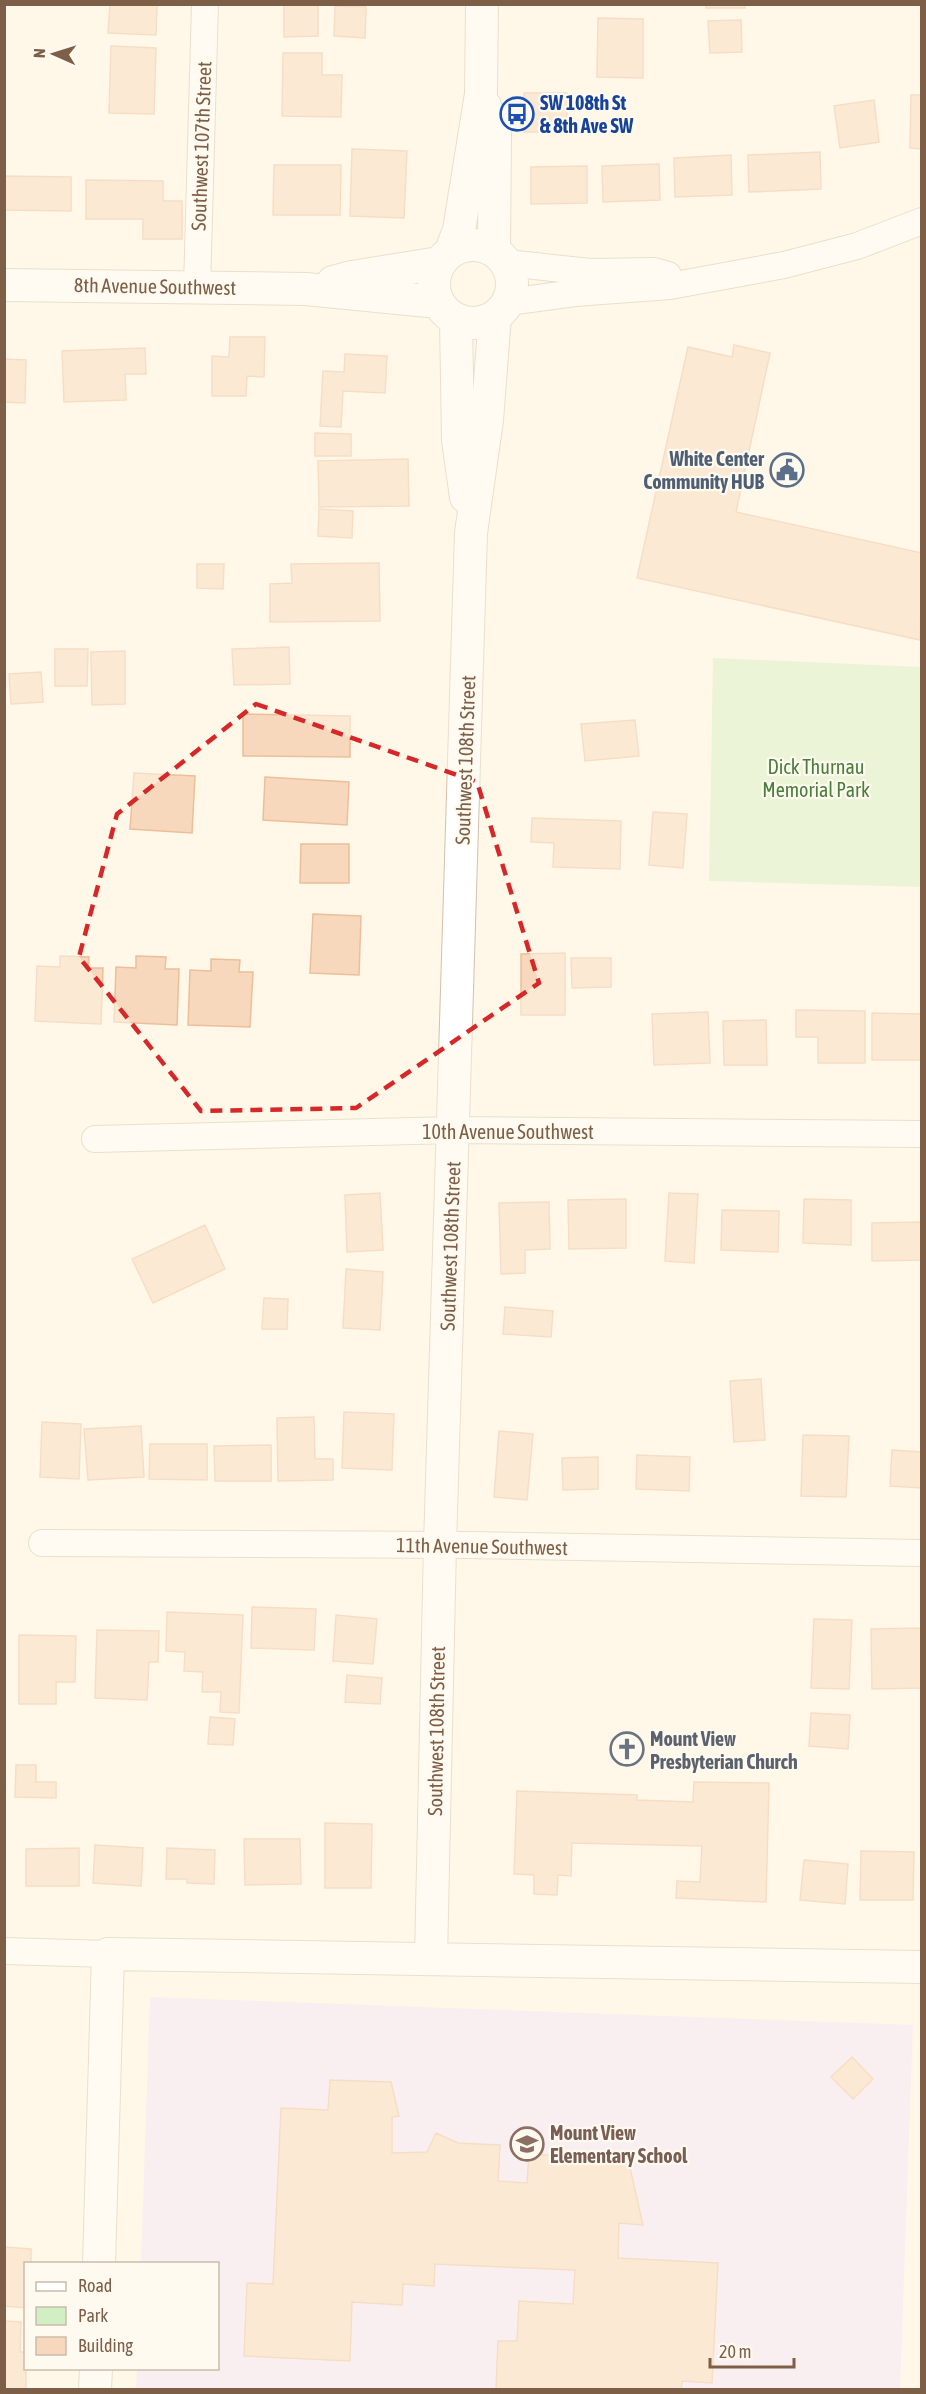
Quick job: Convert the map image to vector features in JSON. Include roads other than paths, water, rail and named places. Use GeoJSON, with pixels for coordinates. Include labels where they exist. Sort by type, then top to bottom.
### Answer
{"type":"FeatureCollection","features":[{"type":"Feature","properties":{"kind":"street","name":"Southwest 107th Street"},"geometry":{"type":"LineString","coordinates":[[197,287],[205,4]]}},
{"type":"Feature","properties":{"kind":"street"},"geometry":{"type":"LineString","coordinates":[[447,311],[433,282],[459,230],[481,94],[482,4]]}},
{"type":"Feature","properties":{"kind":"street"},"geometry":{"type":"LineString","coordinates":[[481,94],[495,134],[501,257],[513,282],[502,309]]}},
{"type":"Feature","properties":{"kind":"street","name":"8th Avenue Southwest"},"geometry":{"type":"LineString","coordinates":[[4,285],[306,289],[447,311],[476,323],[502,309],[575,294],[670,286],[784,265],[858,246],[921,221]]}},
{"type":"Feature","properties":{"kind":"street","name":"8th Avenue Southwest"},"geometry":{"type":"LineString","coordinates":[[306,289],[445,257],[473,244],[501,257],[590,272],[654,272],[698,281]]}},
{"type":"Feature","properties":{"kind":"street","name":"Southwest 108th Street"},"geometry":{"type":"LineString","coordinates":[[431,1958],[440,1545],[471,533],[502,309]]}},
{"type":"Feature","properties":{"kind":"street","name":"Southwest 108th Street"},"geometry":{"type":"LineString","coordinates":[[447,311],[458,440],[471,533]]}},
{"type":"Feature","properties":{"kind":"street","name":"10th Avenue Southwest"},"geometry":{"type":"LineString","coordinates":[[95,1139],[454,1130],[921,1134]]}},
{"type":"Feature","properties":{"kind":"street","name":"11th Avenue Southwest"},"geometry":{"type":"LineString","coordinates":[[42,1543],[440,1545],[921,1552]]}},
{"type":"Feature","properties":{"kind":"street"},"geometry":{"type":"LineString","coordinates":[[4,1951],[921,1967]]}},
{"type":"Feature","properties":{"kind":"street"},"geometry":{"type":"LineString","coordinates":[[99,2262],[108,1954]]}},
{"type":"Feature","properties":{"kind":"street"},"geometry":{"type":"LineString","coordinates":[[95,2390],[96,2370]]}},
{"type":"Feature","properties":{"kind":"place","name":"SW 108th St & 8th Ave SW"},"geometry":{"type":"Point","coordinates":[517,114]}},
{"type":"Feature","properties":{"kind":"place","name":"White Center Community HUB"},"geometry":{"type":"Point","coordinates":[787,470]}},
{"type":"Feature","properties":{"kind":"place","name":"Mount View Presbyterian Church"},"geometry":{"type":"Point","coordinates":[627,1749]}},
{"type":"Feature","properties":{"kind":"place","name":"Mount View Elementary School"},"geometry":{"type":"Point","coordinates":[527,2144]}},
{"type":"Feature","properties":{"kind":"park label","name":"Dick Thurnau Memorial Park"},"geometry":{"type":"Point","coordinates":[816,778]}}]}
